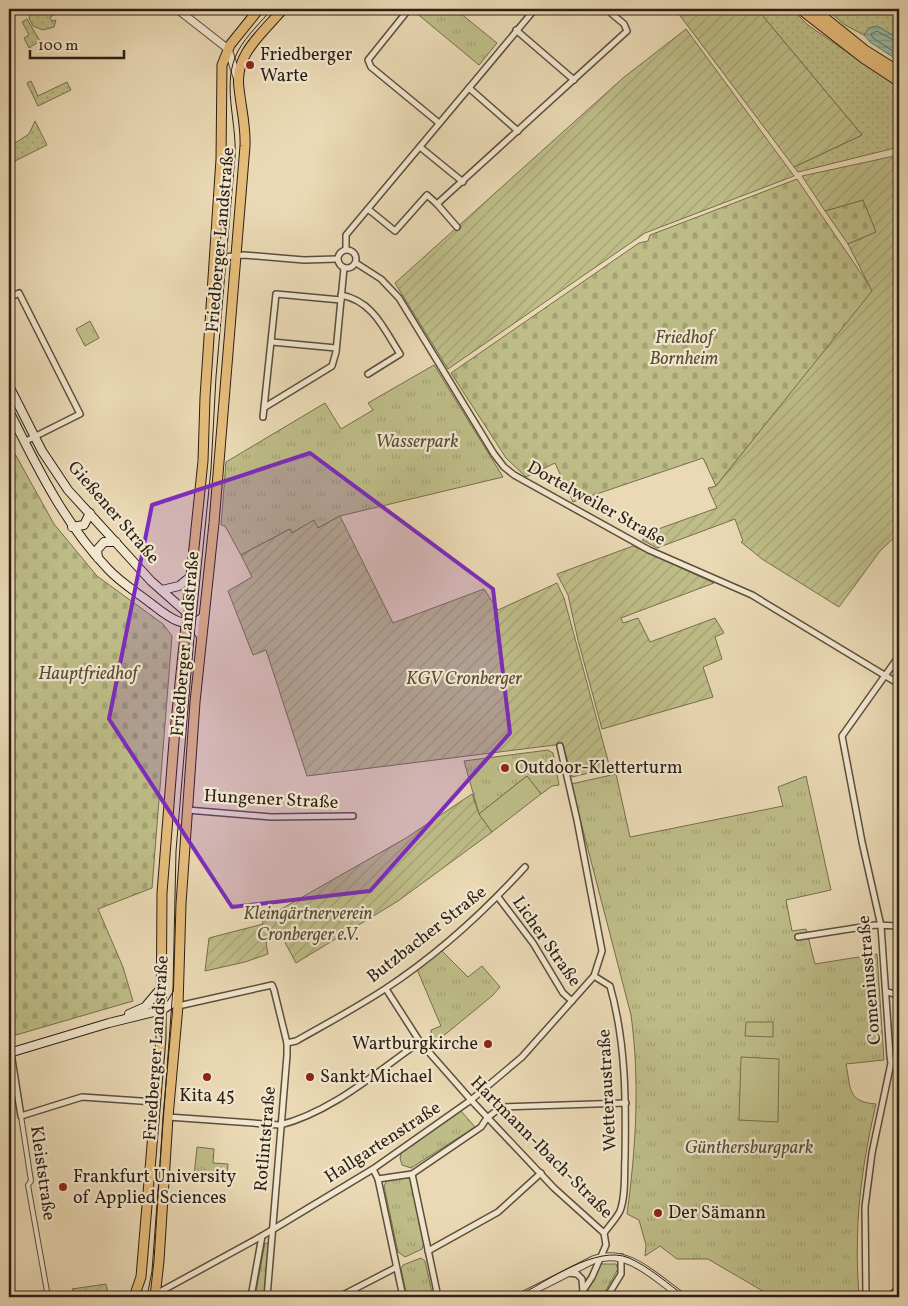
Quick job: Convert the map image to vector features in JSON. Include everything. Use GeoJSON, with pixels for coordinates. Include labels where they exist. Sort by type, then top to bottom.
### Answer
{"type":"FeatureCollection","features":[{"type":"Feature","properties":{"kind":"highway"},"geometry":{"type":"LineString","coordinates":[[801,9],[864,58],[899,81]]}},
{"type":"Feature","properties":{"kind":"highway"},"geometry":{"type":"LineString","coordinates":[[813,9],[864,50],[899,72]]}},
{"type":"Feature","properties":{"kind":"main road","name":"Friedberger Landstraße"},"geometry":{"type":"LineString","coordinates":[[134,1297],[141,1277],[155,1102],[158,1011],[162,988],[162,893],[183,636],[189,623],[186,612],[203,461],[204,397],[223,118],[222,70],[228,49],[259,9]]}},
{"type":"Feature","properties":{"kind":"main road","name":"Friedberger Landstraße"},"geometry":{"type":"LineString","coordinates":[[155,1296],[178,1006],[181,904],[203,617],[214,523],[246,131],[238,80],[239,70],[246,52],[283,9]]}},
{"type":"Feature","properties":{"kind":"main road","name":"Gießener Straße"},"geometry":{"type":"LineString","coordinates":[[9,386],[34,437],[68,490],[162,590],[186,612]]}},
{"type":"Feature","properties":{"kind":"main road","name":"Gießener Straße"},"geometry":{"type":"LineString","coordinates":[[9,411],[72,528],[123,583],[172,618],[189,623]]}},
{"type":"Feature","properties":{"kind":"main road"},"geometry":{"type":"LineString","coordinates":[[72,528],[84,525],[90,513]]}},
{"type":"Feature","properties":{"kind":"main road"},"geometry":{"type":"LineString","coordinates":[[98,558],[98,550],[104,542],[116,542]]}},
{"type":"Feature","properties":{"kind":"main road"},"geometry":{"type":"LineString","coordinates":[[162,590],[179,586],[190,577]]}},
{"type":"Feature","properties":{"kind":"main road"},"geometry":{"type":"LineString","coordinates":[[202,638],[189,623],[203,617]]}},
{"type":"Feature","properties":{"kind":"main road","name":"Gießener Straße"},"geometry":{"type":"LineString","coordinates":[[172,618],[183,636]]}},
{"type":"Feature","properties":{"kind":"main road"},"geometry":{"type":"LineString","coordinates":[[109,1023],[145,1007],[162,988]]}},
{"type":"Feature","properties":{"kind":"main road"},"geometry":{"type":"LineString","coordinates":[[10,1053],[109,1023],[158,1011],[171,1004],[178,992]]}},
{"type":"Feature","properties":{"kind":"main road"},"geometry":{"type":"LineString","coordinates":[[9,1294],[17,1297]]}},
{"type":"Feature","properties":{"kind":"street"},"geometry":{"type":"LineString","coordinates":[[177,9],[228,49],[238,80]]}},
{"type":"Feature","properties":{"kind":"street"},"geometry":{"type":"LineString","coordinates":[[409,9],[368,60],[371,66],[439,124]]}},
{"type":"Feature","properties":{"kind":"street"},"geometry":{"type":"LineString","coordinates":[[346,250],[346,235],[534,9]]}},
{"type":"Feature","properties":{"kind":"street"},"geometry":{"type":"LineString","coordinates":[[437,204],[627,31],[624,24],[606,9]]}},
{"type":"Feature","properties":{"kind":"street"},"geometry":{"type":"LineString","coordinates":[[516,30],[574,80]]}},
{"type":"Feature","properties":{"kind":"street"},"geometry":{"type":"LineString","coordinates":[[468,88],[518,131]]}},
{"type":"Feature","properties":{"kind":"street"},"geometry":{"type":"LineString","coordinates":[[420,147],[463,182]]}},
{"type":"Feature","properties":{"kind":"street"},"geometry":{"type":"LineString","coordinates":[[368,209],[396,231],[427,195],[457,227]]}},
{"type":"Feature","properties":{"kind":"street"},"geometry":{"type":"LineString","coordinates":[[346,250],[354,253],[356,263],[352,267],[344,268],[338,264],[337,259],[338,255],[346,250]]}},
{"type":"Feature","properties":{"kind":"street"},"geometry":{"type":"LineString","coordinates":[[214,258],[237,256],[337,259]]}},
{"type":"Feature","properties":{"kind":"street","name":"Dortelweiler Straße"},"geometry":{"type":"LineString","coordinates":[[356,263],[381,279],[399,298],[494,454],[504,467],[514,475],[649,550],[752,595],[899,684]]}},
{"type":"Feature","properties":{"kind":"street"},"geometry":{"type":"LineString","coordinates":[[265,408],[328,370],[334,362],[344,268]]}},
{"type":"Feature","properties":{"kind":"street"},"geometry":{"type":"LineString","coordinates":[[9,298],[19,293],[80,414],[24,442]]}},
{"type":"Feature","properties":{"kind":"street"},"geometry":{"type":"LineString","coordinates":[[264,417],[276,294],[358,300],[371,310],[400,354],[368,374]]}},
{"type":"Feature","properties":{"kind":"street"},"geometry":{"type":"LineString","coordinates":[[272,342],[336,348]]}},
{"type":"Feature","properties":{"kind":"street","name":"Comeniusstraße"},"geometry":{"type":"LineString","coordinates":[[866,1297],[865,1207],[872,1154],[891,1063],[881,926],[860,832],[842,736],[887,676],[899,656]]}},
{"type":"Feature","properties":{"kind":"street"},"geometry":{"type":"LineString","coordinates":[[560,746],[602,951],[594,976]]}},
{"type":"Feature","properties":{"kind":"street","name":"Hungener Straße"},"geometry":{"type":"LineString","coordinates":[[188,810],[280,817],[352,816]]}},
{"type":"Feature","properties":{"kind":"street","name":"Butzbacher Straße"},"geometry":{"type":"LineString","coordinates":[[287,1043],[296,1041],[386,988],[439,948],[498,897],[525,867]]}},
{"type":"Feature","properties":{"kind":"street","name":"Licher Straße"},"geometry":{"type":"LineString","coordinates":[[498,897],[519,922],[563,993],[572,1001]]}},
{"type":"Feature","properties":{"kind":"street"},"geometry":{"type":"LineString","coordinates":[[798,937],[875,925],[899,926]]}},
{"type":"Feature","properties":{"kind":"street","name":"Hallgartenstraße"},"geometry":{"type":"LineString","coordinates":[[155,1296],[262,1236],[373,1169],[471,1100],[522,1057],[594,976]]}},
{"type":"Feature","properties":{"kind":"street","name":"Wetteraustraße"},"geometry":{"type":"LineString","coordinates":[[594,976],[610,986],[617,1010],[623,1051],[626,1103],[624,1179],[620,1210],[604,1233]]}},
{"type":"Feature","properties":{"kind":"street","name":"Rotlintstraße"},"geometry":{"type":"LineString","coordinates":[[178,1006],[272,985],[287,1043],[267,1297]]}},
{"type":"Feature","properties":{"kind":"street","name":"Hartmann-Ibach-Straße"},"geometry":{"type":"LineString","coordinates":[[386,988],[420,1042],[487,1118],[540,1174],[604,1233],[606,1245],[602,1256]]}},
{"type":"Feature","properties":{"kind":"street"},"geometry":{"type":"LineString","coordinates":[[887,992],[899,995]]}},
{"type":"Feature","properties":{"kind":"street"},"geometry":{"type":"LineString","coordinates":[[158,1011],[178,1006]]}},
{"type":"Feature","properties":{"kind":"street"},"geometry":{"type":"LineString","coordinates":[[168,1117],[280,1125],[296,1121],[325,1108],[420,1042]]}},
{"type":"Feature","properties":{"kind":"street","name":"Kleiststraße"},"geometry":{"type":"LineString","coordinates":[[10,1053],[31,1181],[28,1185],[48,1297]]}},
{"type":"Feature","properties":{"kind":"street"},"geometry":{"type":"LineString","coordinates":[[20,1116],[82,1097],[155,1102]]}},
{"type":"Feature","properties":{"kind":"street","name":"Hallgartenstraße"},"geometry":{"type":"LineString","coordinates":[[378,1179],[412,1174],[481,1127],[487,1118],[506,1106],[626,1103]]}},
{"type":"Feature","properties":{"kind":"street"},"geometry":{"type":"LineString","coordinates":[[373,1169],[378,1179],[403,1297]]}},
{"type":"Feature","properties":{"kind":"street"},"geometry":{"type":"LineString","coordinates":[[412,1174],[438,1297]]}},
{"type":"Feature","properties":{"kind":"street"},"geometry":{"type":"LineString","coordinates":[[428,1251],[498,1212],[540,1174]]}},
{"type":"Feature","properties":{"kind":"street"},"geometry":{"type":"LineString","coordinates":[[251,1297],[262,1236]]}},
{"type":"Feature","properties":{"kind":"street"},"geometry":{"type":"LineString","coordinates":[[581,1295],[602,1256]]}},
{"type":"Feature","properties":{"kind":"street"},"geometry":{"type":"LineString","coordinates":[[520,1297],[602,1256],[621,1257],[639,1265],[683,1297]]}},
{"type":"Feature","properties":{"kind":"street"},"geometry":{"type":"LineString","coordinates":[[607,1297],[621,1274],[621,1257]]}},
{"type":"Feature","properties":{"kind":"street"},"geometry":{"type":"LineString","coordinates":[[339,1297],[396,1268]]}},
{"type":"Feature","properties":{"kind":"street"},"geometry":{"type":"LineString","coordinates":[[566,1273],[577,1274],[582,1279],[581,1295]]}},
{"type":"Feature","properties":{"kind":"street"},"geometry":{"type":"LineString","coordinates":[[889,1297],[899,1288]]}},
{"type":"Feature","properties":{"kind":"highlighted area"},"geometry":{"type":"Polygon","coordinates":[[[310,453],[493,589],[510,733],[370,891],[232,907],[109,719],[152,505],[310,453]]]}},
{"type":"Feature","properties":{"kind":"green space"},"geometry":{"type":"Polygon","coordinates":[[[32,9],[44,9],[54,15],[50,17],[52,21],[56,20],[54,27],[43,30],[33,26],[29,18],[32,9]]]}},
{"type":"Feature","properties":{"kind":"green space"},"geometry":{"type":"Polygon","coordinates":[[[418,9],[455,9],[497,43],[479,65],[415,12],[418,9]]]}},
{"type":"Feature","properties":{"kind":"green space"},"geometry":{"type":"Polygon","coordinates":[[[675,9],[757,9],[862,135],[794,167],[675,9]]]}},
{"type":"Feature","properties":{"kind":"green space"},"geometry":{"type":"Polygon","coordinates":[[[757,9],[792,9],[808,25],[899,88],[899,147],[798,172],[794,167],[862,135],[757,9]]]}},
{"type":"Feature","properties":{"kind":"green space"},"geometry":{"type":"Polygon","coordinates":[[[826,9],[897,9],[899,11],[899,39],[877,26],[869,28],[864,35],[845,25],[826,9]]]}},
{"type":"Feature","properties":{"kind":"green space"},"geometry":{"type":"Polygon","coordinates":[[[27,19],[40,41],[29,48],[24,38],[29,35],[22,22],[27,19]]]}},
{"type":"Feature","properties":{"kind":"green space"},"geometry":{"type":"Polygon","coordinates":[[[686,29],[794,176],[645,233],[448,369],[395,283],[623,78],[686,29]]]}},
{"type":"Feature","properties":{"kind":"green space"},"geometry":{"type":"Polygon","coordinates":[[[31,81],[38,96],[67,82],[71,90],[38,106],[27,83],[31,81]]]}},
{"type":"Feature","properties":{"kind":"green space"},"geometry":{"type":"Polygon","coordinates":[[[35,121],[47,145],[9,164],[9,147],[29,134],[35,121]]]}},
{"type":"Feature","properties":{"kind":"green space"},"geometry":{"type":"Polygon","coordinates":[[[899,155],[899,533],[880,551],[839,607],[762,559],[741,542],[743,541],[735,519],[657,548],[642,540],[661,528],[717,508],[708,488],[716,486],[872,291],[848,244],[876,232],[863,200],[825,211],[802,176],[899,155]]]}},
{"type":"Feature","properties":{"kind":"green space","name":"Friedhof Bornheim"},"geometry":{"type":"Polygon","coordinates":[[[797,179],[873,291],[716,486],[703,458],[573,502],[555,463],[526,477],[506,458],[451,373],[639,243],[648,241],[650,235],[797,179]]]}},
{"type":"Feature","properties":{"kind":"green space"},"geometry":{"type":"Polygon","coordinates":[[[863,200],[877,232],[848,244],[825,211],[863,200]]]}},
{"type":"Feature","properties":{"kind":"green space"},"geometry":{"type":"Polygon","coordinates":[[[90,321],[99,338],[85,346],[76,329],[90,321]]]}},
{"type":"Feature","properties":{"kind":"green space","name":"Wasserpark"},"geometry":{"type":"Polygon","coordinates":[[[434,365],[503,477],[340,516],[318,528],[313,521],[292,533],[290,529],[241,555],[225,526],[221,525],[226,462],[325,403],[341,429],[373,410],[368,403],[434,365]]]}},
{"type":"Feature","properties":{"kind":"green space","name":"Hauptfriedhof"},"geometry":{"type":"Polygon","coordinates":[[[9,443],[54,524],[97,576],[163,624],[172,636],[152,888],[98,909],[123,967],[133,1001],[9,1037],[9,443]]]}},
{"type":"Feature","properties":{"kind":"green space","name":"KGV Cronberger"},"geometry":{"type":"Polygon","coordinates":[[[340,516],[393,623],[484,589],[498,610],[557,583],[564,598],[610,768],[572,777],[563,744],[307,776],[266,650],[253,655],[228,591],[252,577],[241,555],[290,529],[292,533],[314,520],[318,528],[340,516]]]}},
{"type":"Feature","properties":{"kind":"green space"},"geometry":{"type":"Polygon","coordinates":[[[633,546],[714,583],[621,618],[623,623],[638,618],[650,642],[715,618],[724,633],[715,637],[722,659],[703,667],[713,697],[602,729],[568,595],[557,574],[633,546]]]}},
{"type":"Feature","properties":{"kind":"green space"},"geometry":{"type":"Polygon","coordinates":[[[548,750],[553,753],[559,785],[552,786],[541,794],[527,776],[479,814],[464,761],[548,750]]]}},
{"type":"Feature","properties":{"kind":"green space","name":"Günthersburgpark"},"geometry":{"type":"Polygon","coordinates":[[[616,774],[630,837],[783,806],[778,787],[806,776],[831,890],[786,900],[792,931],[806,929],[815,964],[877,954],[884,1060],[846,1064],[850,1087],[855,1097],[867,1103],[876,1104],[862,1177],[857,1247],[859,1297],[773,1297],[708,1259],[677,1259],[660,1246],[645,1256],[646,1245],[639,1220],[627,1214],[636,1114],[634,1040],[631,1015],[571,784],[616,774]]]}},
{"type":"Feature","properties":{"kind":"green space"},"geometry":{"type":"Polygon","coordinates":[[[527,776],[541,794],[492,832],[479,814],[527,776]]]}},
{"type":"Feature","properties":{"kind":"green space","name":"Kleingärtnerverein Cronberger e.V."},"geometry":{"type":"Polygon","coordinates":[[[472,794],[479,814],[492,832],[398,901],[296,963],[281,935],[266,942],[268,954],[245,962],[205,971],[209,938],[263,924],[262,920],[406,838],[472,794]]]}},
{"type":"Feature","properties":{"kind":"green space"},"geometry":{"type":"Polygon","coordinates":[[[439,948],[468,977],[482,966],[500,987],[492,996],[436,1042],[431,1036],[431,1030],[441,1026],[416,967],[439,948]]]}},
{"type":"Feature","properties":{"kind":"green space"},"geometry":{"type":"Polygon","coordinates":[[[746,1022],[773,1022],[773,1037],[745,1036],[746,1022]]]}},
{"type":"Feature","properties":{"kind":"green space"},"geometry":{"type":"Polygon","coordinates":[[[741,1057],[779,1059],[778,1122],[739,1120],[741,1057]]]}},
{"type":"Feature","properties":{"kind":"green space"},"geometry":{"type":"Polygon","coordinates":[[[461,1111],[475,1127],[411,1168],[402,1165],[400,1158],[402,1150],[461,1111]]]}},
{"type":"Feature","properties":{"kind":"green space"},"geometry":{"type":"Polygon","coordinates":[[[197,1147],[214,1149],[213,1163],[228,1164],[227,1179],[194,1176],[197,1147]]]}},
{"type":"Feature","properties":{"kind":"green space"},"geometry":{"type":"Polygon","coordinates":[[[410,1178],[424,1243],[422,1249],[405,1257],[398,1252],[384,1186],[387,1180],[410,1178]]]}},
{"type":"Feature","properties":{"kind":"green space"},"geometry":{"type":"Polygon","coordinates":[[[265,1243],[270,1244],[265,1297],[255,1297],[265,1243]]]}},
{"type":"Feature","properties":{"kind":"green space"},"geometry":{"type":"Polygon","coordinates":[[[421,1258],[425,1261],[433,1297],[407,1297],[401,1269],[403,1265],[421,1258]]]}},
{"type":"Feature","properties":{"kind":"green space"},"geometry":{"type":"Polygon","coordinates":[[[601,1264],[616,1264],[618,1269],[602,1297],[581,1297],[601,1264]]]}},
{"type":"Feature","properties":{"kind":"green space"},"geometry":{"type":"Polygon","coordinates":[[[106,1284],[109,1297],[73,1297],[72,1289],[106,1284]]]}},
{"type":"Feature","properties":{"kind":"water"},"geometry":{"type":"Polygon","coordinates":[[[877,26],[899,39],[899,61],[870,42],[864,35],[869,28],[877,26]]]}},
{"type":"Feature","properties":{"kind":"tram line"},"geometry":{"type":"LineString","coordinates":[[147,1297],[152,1271],[173,988],[176,851],[194,637],[211,469],[216,377],[235,156],[230,89],[231,76],[233,63],[238,51],[272,9]]}},
{"type":"Feature","properties":{"kind":"tram line"},"geometry":{"type":"LineString","coordinates":[[516,1297],[556,1274],[587,1260],[616,1255],[629,1258],[644,1266],[686,1297]]}},
{"type":"Feature","properties":{"kind":"place","name":"Friedberger Warte"},"geometry":{"type":"Point","coordinates":[250,65]}},
{"type":"Feature","properties":{"kind":"place","name":"Outdoor-Kletterturm"},"geometry":{"type":"Point","coordinates":[505,768]}},
{"type":"Feature","properties":{"kind":"place","name":"Wartburgkirche"},"geometry":{"type":"Point","coordinates":[488,1044]}},
{"type":"Feature","properties":{"kind":"place","name":"Kita 45"},"geometry":{"type":"Point","coordinates":[207,1077]}},
{"type":"Feature","properties":{"kind":"place","name":"Sankt Michael"},"geometry":{"type":"Point","coordinates":[310,1077]}},
{"type":"Feature","properties":{"kind":"place","name":"Frankfurt University of Applied Sciences"},"geometry":{"type":"Point","coordinates":[63,1187]}},
{"type":"Feature","properties":{"kind":"place","name":"Der Sämann"},"geometry":{"type":"Point","coordinates":[658,1213]}}]}
